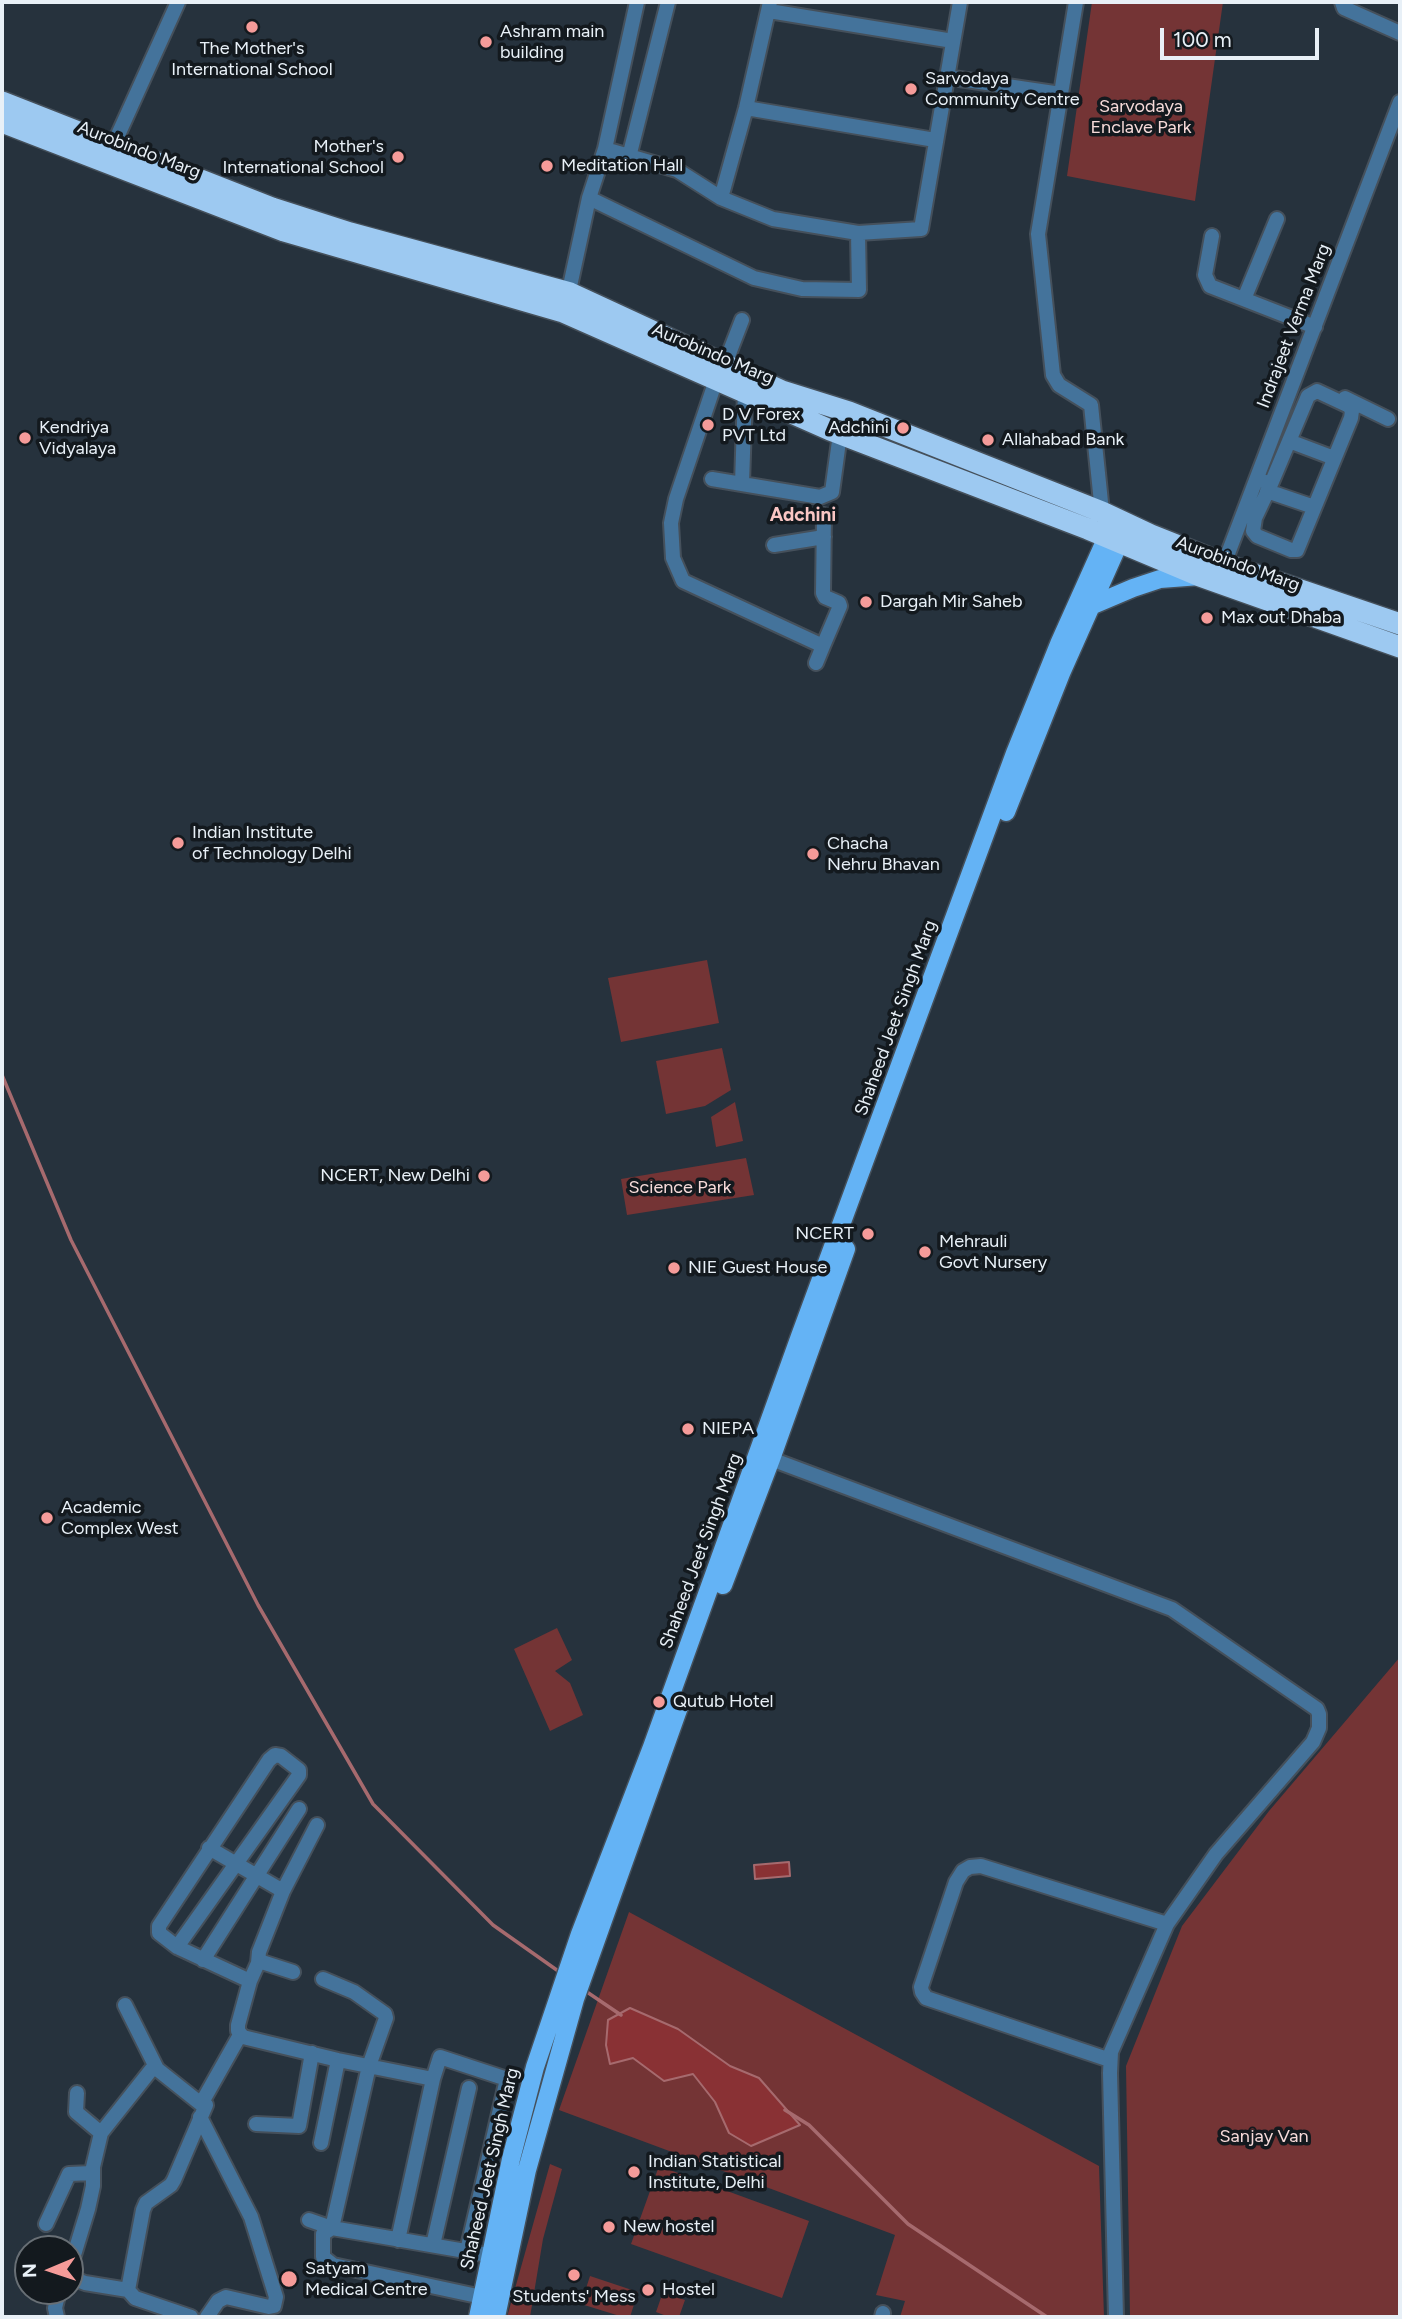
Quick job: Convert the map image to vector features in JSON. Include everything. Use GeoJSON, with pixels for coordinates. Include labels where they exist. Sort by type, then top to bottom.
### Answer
{"type":"FeatureCollection","features":[{"type":"Feature","properties":{"kind":"highway","name":"Aurobindo Marg"},"geometry":{"type":"LineString","coordinates":[[2,102],[272,208],[566,303],[720,372],[849,412],[1122,520],[1151,535],[1224,564],[1400,624]]}},
{"type":"Feature","properties":{"kind":"highway","name":"Aurobindo Marg"},"geometry":{"type":"LineString","coordinates":[[2,122],[284,231],[566,303]]}},
{"type":"Feature","properties":{"kind":"highway","name":"Aurobindo Marg"},"geometry":{"type":"LineString","coordinates":[[720,372],[744,392],[841,434],[1200,576],[1400,647]]}},
{"type":"Feature","properties":{"kind":"main road"},"geometry":{"type":"LineString","coordinates":[[1113,540],[1122,520]]}},
{"type":"Feature","properties":{"kind":"main road","name":"Shaheed Jeet Singh Marg"},"geometry":{"type":"LineString","coordinates":[[765,1456],[814,1336],[981,880],[1062,671],[1093,605],[1113,540]]}},
{"type":"Feature","properties":{"kind":"main road","name":"Shaheed Jeet Singh Marg"},"geometry":{"type":"LineString","coordinates":[[496,2317],[510,2159],[536,2067],[573,1982],[720,1592],[765,1456],[1015,753],[1059,644],[1113,540]]}},
{"type":"Feature","properties":{"kind":"main road"},"geometry":{"type":"LineString","coordinates":[[1093,605],[1160,579],[1200,576]]}},
{"type":"Feature","properties":{"kind":"main road","name":"Shaheed Jeet Singh Marg"},"geometry":{"type":"LineString","coordinates":[[478,2317],[482,2297],[500,2257]]}},
{"type":"Feature","properties":{"kind":"street"},"geometry":{"type":"LineString","coordinates":[[113,146],[178,2]]}},
{"type":"Feature","properties":{"kind":"street"},"geometry":{"type":"LineString","coordinates":[[566,303],[589,198],[605,149],[637,2]]}},
{"type":"Feature","properties":{"kind":"street"},"geometry":{"type":"LineString","coordinates":[[629,157],[668,2]]}},
{"type":"Feature","properties":{"kind":"street"},"geometry":{"type":"LineString","coordinates":[[605,149],[677,170],[721,198],[773,219],[858,233],[921,229],[960,2]]}},
{"type":"Feature","properties":{"kind":"street"},"geometry":{"type":"LineString","coordinates":[[1076,2],[1038,228],[1053,375],[1059,384],[1091,405],[1102,512]]}},
{"type":"Feature","properties":{"kind":"street"},"geometry":{"type":"LineString","coordinates":[[1342,2],[1344,8],[1400,33]]}},
{"type":"Feature","properties":{"kind":"street"},"geometry":{"type":"LineString","coordinates":[[721,198],[770,6],[953,41]]}},
{"type":"Feature","properties":{"kind":"street"},"geometry":{"type":"LineString","coordinates":[[946,77],[1061,94]]}},
{"type":"Feature","properties":{"kind":"street","name":"Indrajeet Verma Marg"},"geometry":{"type":"LineString","coordinates":[[1224,564],[1265,485],[1296,375],[1400,103]]}},
{"type":"Feature","properties":{"kind":"street"},"geometry":{"type":"LineString","coordinates":[[746,108],[935,140]]}},
{"type":"Feature","properties":{"kind":"street"},"geometry":{"type":"LineString","coordinates":[[589,198],[754,278],[803,289],[859,290],[858,233]]}},
{"type":"Feature","properties":{"kind":"street"},"geometry":{"type":"LineString","coordinates":[[1244,299],[1278,219]]}},
{"type":"Feature","properties":{"kind":"street"},"geometry":{"type":"LineString","coordinates":[[1212,236],[1206,281],[1210,286],[1315,327]]}},
{"type":"Feature","properties":{"kind":"street"},"geometry":{"type":"LineString","coordinates":[[742,320],[720,372],[676,499],[670,546],[677,571],[691,587],[823,646]]}},
{"type":"Feature","properties":{"kind":"street"},"geometry":{"type":"LineString","coordinates":[[1296,375],[1388,419]]}},
{"type":"Feature","properties":{"kind":"street"},"geometry":{"type":"LineString","coordinates":[[1317,391],[1349,406],[1352,411],[1297,550],[1257,536],[1253,531],[1265,485],[1289,441],[1308,396],[1317,391]]}},
{"type":"Feature","properties":{"kind":"street"},"geometry":{"type":"LineString","coordinates":[[742,484],[744,392]]}},
{"type":"Feature","properties":{"kind":"street"},"geometry":{"type":"LineString","coordinates":[[712,480],[820,497],[832,492],[841,434]]}},
{"type":"Feature","properties":{"kind":"street"},"geometry":{"type":"LineString","coordinates":[[1289,441],[1334,458]]}},
{"type":"Feature","properties":{"kind":"street"},"geometry":{"type":"LineString","coordinates":[[1265,485],[1314,507]]}},
{"type":"Feature","properties":{"kind":"street"},"geometry":{"type":"LineString","coordinates":[[816,663],[840,606],[823,593],[824,515]]}},
{"type":"Feature","properties":{"kind":"street"},"geometry":{"type":"LineString","coordinates":[[774,545],[824,537]]}},
{"type":"Feature","properties":{"kind":"street"},"geometry":{"type":"LineString","coordinates":[[765,1456],[1171,1609],[1317,1709],[1320,1720],[1313,1742],[1216,1854],[1167,1924],[1110,2060],[1116,2317]]}},
{"type":"Feature","properties":{"kind":"street"},"geometry":{"type":"LineString","coordinates":[[177,1947],[299,1775],[299,1770],[281,1756],[275,1755],[269,1760],[160,1924],[159,1933],[177,1947],[250,1981]]}},
{"type":"Feature","properties":{"kind":"street"},"geometry":{"type":"LineString","coordinates":[[203,1960],[299,1809]]}},
{"type":"Feature","properties":{"kind":"street"},"geometry":{"type":"LineString","coordinates":[[128,2290],[143,2210],[146,2203],[171,2185],[201,2110],[240,2035],[238,2025],[250,1981],[258,1964],[259,1952],[283,1891],[317,1825]]}},
{"type":"Feature","properties":{"kind":"street"},"geometry":{"type":"LineString","coordinates":[[209,1849],[283,1891]]}},
{"type":"Feature","properties":{"kind":"street"},"geometry":{"type":"LineString","coordinates":[[1110,2060],[926,1998],[921,1987],[956,1882],[963,1871],[981,1866],[1167,1924]]}},
{"type":"Feature","properties":{"kind":"street"},"geometry":{"type":"LineString","coordinates":[[258,1964],[262,1962],[293,1972]]}},
{"type":"Feature","properties":{"kind":"street"},"geometry":{"type":"LineString","coordinates":[[323,1979],[354,1993],[385,2014],[386,2024],[369,2066],[332,2228],[323,2234],[323,2256],[332,2265],[482,2297]]}},
{"type":"Feature","properties":{"kind":"street"},"geometry":{"type":"LineString","coordinates":[[125,2005],[156,2069],[201,2110],[251,2217],[276,2297],[274,2311],[226,2297],[218,2301],[207,2317]]}},
{"type":"Feature","properties":{"kind":"street"},"geometry":{"type":"LineString","coordinates":[[240,2035],[338,2060],[433,2079]]}},
{"type":"Feature","properties":{"kind":"street"},"geometry":{"type":"LineString","coordinates":[[256,2124],[299,2126],[312,2053]]}},
{"type":"Feature","properties":{"kind":"street"},"geometry":{"type":"LineString","coordinates":[[398,2240],[440,2057],[506,2079],[467,2251]]}},
{"type":"Feature","properties":{"kind":"street"},"geometry":{"type":"LineString","coordinates":[[321,2143],[338,2060]]}},
{"type":"Feature","properties":{"kind":"street"},"geometry":{"type":"LineString","coordinates":[[80,2235],[88,2209],[97,2143],[101,2133],[151,2070],[156,2069]]}},
{"type":"Feature","properties":{"kind":"street"},"geometry":{"type":"LineString","coordinates":[[433,2245],[469,2088]]}},
{"type":"Feature","properties":{"kind":"street"},"geometry":{"type":"LineString","coordinates":[[77,2093],[76,2112],[101,2133]]}},
{"type":"Feature","properties":{"kind":"street"},"geometry":{"type":"LineString","coordinates":[[46,2224],[69,2174],[92,2173]]}},
{"type":"Feature","properties":{"kind":"street"},"geometry":{"type":"LineString","coordinates":[[309,2220],[332,2228],[500,2257]]}},
{"type":"Feature","properties":{"kind":"street"},"geometry":{"type":"LineString","coordinates":[[84,2282],[128,2290],[135,2298],[191,2317]]}},
{"type":"Feature","properties":{"kind":"green space","name":"Sarvodaya Enclave Park"},"geometry":{"type":"Polygon","coordinates":[[[1092,2],[1223,2],[1195,201],[1067,176],[1092,2]]]}},
{"type":"Feature","properties":{"kind":"green space"},"geometry":{"type":"Polygon","coordinates":[[[707,960],[719,1023],[621,1042],[608,978],[707,960]]]}},
{"type":"Feature","properties":{"kind":"green space"},"geometry":{"type":"Polygon","coordinates":[[[722,1048],[731,1090],[705,1106],[666,1114],[656,1061],[722,1048]]]}},
{"type":"Feature","properties":{"kind":"green space"},"geometry":{"type":"Polygon","coordinates":[[[735,1102],[743,1141],[716,1147],[711,1117],[735,1102]]]}},
{"type":"Feature","properties":{"kind":"green space","name":"Science Park"},"geometry":{"type":"Polygon","coordinates":[[[746,1158],[754,1195],[627,1215],[621,1179],[746,1158]]]}},
{"type":"Feature","properties":{"kind":"green space"},"geometry":{"type":"Polygon","coordinates":[[[557,1628],[572,1660],[555,1671],[570,1683],[583,1715],[550,1731],[514,1649],[557,1628]]]}},
{"type":"Feature","properties":{"kind":"green space","name":"Sanjay Van"},"geometry":{"type":"Polygon","coordinates":[[[1400,1657],[1400,2317],[1130,2317],[1126,2066],[1182,1926],[1269,1811],[1400,1657]]]}},
{"type":"Feature","properties":{"kind":"green space"},"geometry":{"type":"Polygon","coordinates":[[[629,1912],[1099,2166],[1104,2317],[900,2317],[905,2301],[876,2295],[895,2235],[559,2110],[629,1912]]]}},
{"type":"Feature","properties":{"kind":"green space"},"geometry":{"type":"Polygon","coordinates":[[[550,2164],[562,2169],[543,2239],[530,2317],[507,2317],[550,2164]]]}},
{"type":"Feature","properties":{"kind":"green space"},"geometry":{"type":"Polygon","coordinates":[[[659,2166],[809,2221],[782,2298],[631,2244],[659,2166]]]}},
{"type":"Feature","properties":{"kind":"green space"},"geometry":{"type":"Polygon","coordinates":[[[590,2276],[638,2292],[630,2317],[581,2304],[590,2276]]]}},
{"type":"Feature","properties":{"kind":"green space"},"geometry":{"type":"Polygon","coordinates":[[[663,2292],[685,2300],[679,2317],[669,2317],[656,2312],[663,2292]]]}},
{"type":"Feature","properties":{"kind":"shaded area"},"geometry":{"type":"Polygon","coordinates":[[[789,1862],[790,1876],[755,1879],[754,1865],[789,1862]]]}},
{"type":"Feature","properties":{"kind":"shaded area"},"geometry":{"type":"Polygon","coordinates":[[[630,2008],[678,2029],[730,2066],[759,2078],[800,2125],[751,2146],[729,2133],[715,2102],[693,2074],[664,2081],[633,2058],[610,2064],[606,2045],[608,2020],[630,2008]]]}},
{"type":"Feature","properties":{"kind":"waterway"},"geometry":{"type":"LineString","coordinates":[[2,1075],[71,1240],[258,1605],[373,1804],[493,1925],[561,1973]]}},
{"type":"Feature","properties":{"kind":"waterway"},"geometry":{"type":"LineString","coordinates":[[584,1990],[621,2015]]}},
{"type":"Feature","properties":{"kind":"waterway"},"geometry":{"type":"LineString","coordinates":[[785,2110],[809,2125],[908,2224],[1047,2317]]}},
{"type":"Feature","properties":{"kind":"place","name":"The Mother's International School"},"geometry":{"type":"Point","coordinates":[252,27]}},
{"type":"Feature","properties":{"kind":"place","name":"Ashram main building"},"geometry":{"type":"Point","coordinates":[486,42]}},
{"type":"Feature","properties":{"kind":"place","name":"Sarvodaya Community Centre"},"geometry":{"type":"Point","coordinates":[911,89]}},
{"type":"Feature","properties":{"kind":"place","name":"Mother's International School"},"geometry":{"type":"Point","coordinates":[398,157]}},
{"type":"Feature","properties":{"kind":"place","name":"Meditation Hall"},"geometry":{"type":"Point","coordinates":[547,166]}},
{"type":"Feature","properties":{"kind":"place","name":"D V Forex PVT Ltd"},"geometry":{"type":"Point","coordinates":[708,425]}},
{"type":"Feature","properties":{"kind":"place","name":"Adchini"},"geometry":{"type":"Point","coordinates":[903,428]}},
{"type":"Feature","properties":{"kind":"place","name":"Kendriya Vidyalaya"},"geometry":{"type":"Point","coordinates":[25,438]}},
{"type":"Feature","properties":{"kind":"place","name":"Allahabad Bank"},"geometry":{"type":"Point","coordinates":[988,440]}},
{"type":"Feature","properties":{"kind":"place","name":"Dargah Mir Saheb"},"geometry":{"type":"Point","coordinates":[866,602]}},
{"type":"Feature","properties":{"kind":"place","name":"Max out Dhaba"},"geometry":{"type":"Point","coordinates":[1207,618]}},
{"type":"Feature","properties":{"kind":"place","name":"Indian Institute of Technology Delhi"},"geometry":{"type":"Point","coordinates":[178,843]}},
{"type":"Feature","properties":{"kind":"place","name":"Chacha Nehru Bhavan"},"geometry":{"type":"Point","coordinates":[813,854]}},
{"type":"Feature","properties":{"kind":"place","name":"NCERT, New Delhi"},"geometry":{"type":"Point","coordinates":[484,1176]}},
{"type":"Feature","properties":{"kind":"place","name":"NCERT"},"geometry":{"type":"Point","coordinates":[868,1234]}},
{"type":"Feature","properties":{"kind":"place","name":"Mehrauli Govt Nursery"},"geometry":{"type":"Point","coordinates":[925,1252]}},
{"type":"Feature","properties":{"kind":"place","name":"NIE Guest House"},"geometry":{"type":"Point","coordinates":[674,1268]}},
{"type":"Feature","properties":{"kind":"place","name":"NIEPA"},"geometry":{"type":"Point","coordinates":[688,1429]}},
{"type":"Feature","properties":{"kind":"place","name":"Academic Complex West"},"geometry":{"type":"Point","coordinates":[47,1518]}},
{"type":"Feature","properties":{"kind":"place","name":"Qutub Hotel"},"geometry":{"type":"Point","coordinates":[659,1702]}},
{"type":"Feature","properties":{"kind":"place","name":"Indian Statistical Institute, Delhi"},"geometry":{"type":"Point","coordinates":[634,2172]}},
{"type":"Feature","properties":{"kind":"place","name":"New hostel"},"geometry":{"type":"Point","coordinates":[609,2227]}},
{"type":"Feature","properties":{"kind":"place","name":"Students' Mess"},"geometry":{"type":"Point","coordinates":[574,2275]}},
{"type":"Feature","properties":{"kind":"place","name":"Satyam Medical Centre"},"geometry":{"type":"Point","coordinates":[289,2279]}},
{"type":"Feature","properties":{"kind":"place","name":"Hostel"},"geometry":{"type":"Point","coordinates":[648,2290]}},
{"type":"Feature","properties":{"kind":"district","name":"Adchini"},"geometry":{"type":"Point","coordinates":[803,515]}}]}
